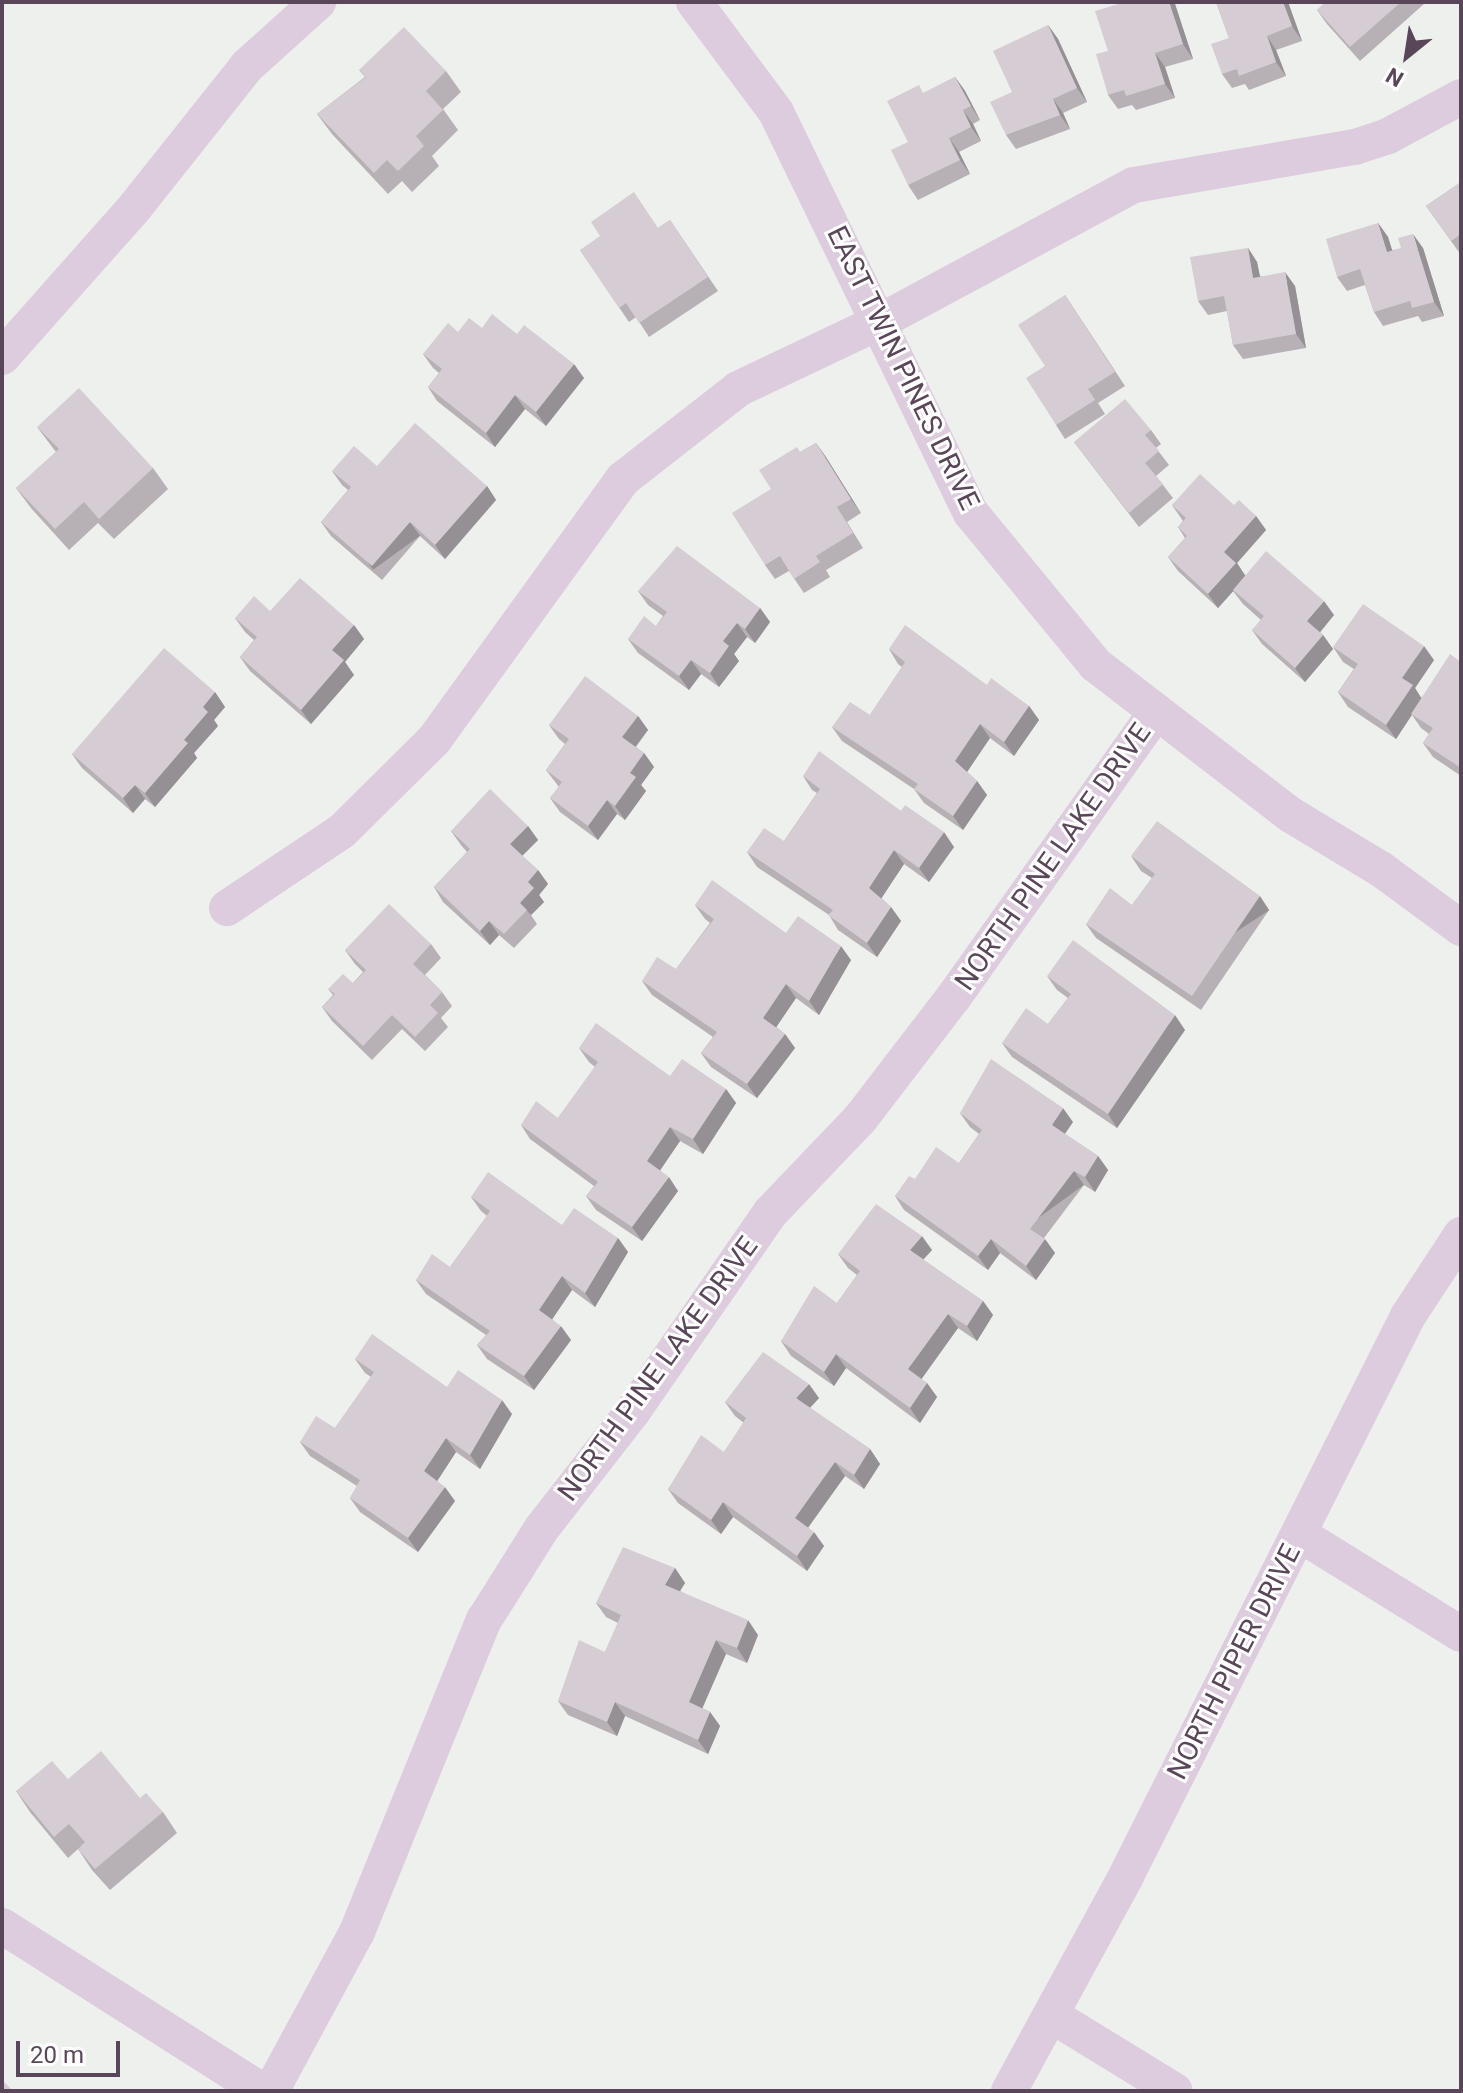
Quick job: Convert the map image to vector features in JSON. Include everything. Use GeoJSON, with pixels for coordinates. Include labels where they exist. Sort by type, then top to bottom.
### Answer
{"type":"FeatureCollection","features":[{"type":"Feature","properties":{"kind":"street"},"geometry":{"type":"LineString","coordinates":[[2,357],[135,207],[247,66],[318,2]]}},
{"type":"Feature","properties":{"kind":"street","name":"EAST TWIN PINES DRIVE"},"geometry":{"type":"LineString","coordinates":[[694,2],[776,112],[881,321],[971,513],[1096,665],[1155,714],[1291,815],[1382,870],[1461,928]]}},
{"type":"Feature","properties":{"kind":"street"},"geometry":{"type":"LineString","coordinates":[[227,908],[342,831],[434,740],[623,479],[738,389],[881,321],[1134,185],[1355,147],[1400,130],[1461,97]]}},
{"type":"Feature","properties":{"kind":"street","name":"NORTH PINE LAKE DRIVE"},"geometry":{"type":"LineString","coordinates":[[271,2091],[357,1932],[484,1620],[542,1528],[633,1411],[771,1212],[860,1119],[953,998],[1155,714]]}},
{"type":"Feature","properties":{"kind":"street","name":"NORTH PIPER DRIVE"},"geometry":{"type":"LineString","coordinates":[[1009,2091],[1299,1534],[1408,1316],[1461,1235]]}},
{"type":"Feature","properties":{"kind":"street"},"geometry":{"type":"LineString","coordinates":[[1299,1534],[1461,1634]]}},
{"type":"Feature","properties":{"kind":"street"},"geometry":{"type":"LineString","coordinates":[[2,1926],[262,2091]]}},
{"type":"Feature","properties":{"kind":"street"},"geometry":{"type":"LineString","coordinates":[[1051,2015],[1175,2091]]}},
{"type":"Feature","properties":{"kind":"building"},"geometry":{"type":"Polygon","coordinates":[[[1125,2],[1169,2],[1183,44],[1155,53],[1165,84],[1126,96],[1124,90],[1108,95],[1096,54],[1108,51],[1095,11],[1125,2]]]}},
{"type":"Feature","properties":{"kind":"building"},"geometry":{"type":"Polygon","coordinates":[[[1216,2],[1283,2],[1292,26],[1267,36],[1276,62],[1239,76],[1237,69],[1222,74],[1211,44],[1229,38],[1216,2]]]}},
{"type":"Feature","properties":{"kind":"building"},"geometry":{"type":"Polygon","coordinates":[[[1326,2],[1401,2],[1350,47],[1317,10],[1326,2]]]}},
{"type":"Feature","properties":{"kind":"building"},"geometry":{"type":"Polygon","coordinates":[[[1048,25],[1077,88],[1053,99],[1060,115],[1006,135],[990,102],[1012,92],[993,51],[1048,25]]]}},
{"type":"Feature","properties":{"kind":"building"},"geometry":{"type":"Polygon","coordinates":[[[404,27],[446,71],[426,91],[443,110],[416,136],[424,146],[398,171],[387,160],[374,173],[317,114],[366,77],[359,70],[404,27]]]}},
{"type":"Feature","properties":{"kind":"building"},"geometry":{"type":"Polygon","coordinates":[[[955,77],[971,106],[963,110],[971,127],[949,138],[960,160],[908,185],[891,150],[908,142],[887,101],[919,85],[923,93],[955,77]]]}},
{"type":"Feature","properties":{"kind":"building"},"geometry":{"type":"Polygon","coordinates":[[[1461,182],[1461,234],[1451,241],[1426,206],[1461,182]]]}},
{"type":"Feature","properties":{"kind":"building"},"geometry":{"type":"Polygon","coordinates":[[[634,192],[658,228],[670,220],[708,277],[639,323],[626,303],[619,308],[580,250],[600,236],[591,222],[634,192]]]}},
{"type":"Feature","properties":{"kind":"building"},"geometry":{"type":"Polygon","coordinates":[[[1378,223],[1387,252],[1401,248],[1398,238],[1413,234],[1434,302],[1412,308],[1410,301],[1374,312],[1360,269],[1337,277],[1326,239],[1378,223]]]}},
{"type":"Feature","properties":{"kind":"building"},"geometry":{"type":"Polygon","coordinates":[[[1248,248],[1253,278],[1285,272],[1296,334],[1233,345],[1224,296],[1198,301],[1190,257],[1248,248]]]}},
{"type":"Feature","properties":{"kind":"building"},"geometry":{"type":"Polygon","coordinates":[[[1065,295],[1115,372],[1088,389],[1095,400],[1056,425],[1026,378],[1045,366],[1018,325],[1065,295]]]}},
{"type":"Feature","properties":{"kind":"building"},"geometry":{"type":"Polygon","coordinates":[[[492,314],[517,334],[524,325],[574,364],[536,412],[515,395],[486,433],[428,387],[442,369],[423,354],[448,323],[458,332],[469,318],[482,328],[492,314]]]}},
{"type":"Feature","properties":{"kind":"building"},"geometry":{"type":"Polygon","coordinates":[[[79,388],[153,468],[99,519],[84,502],[55,529],[16,488],[59,449],[37,427],[79,388]]]}},
{"type":"Feature","properties":{"kind":"building"},"geometry":{"type":"Polygon","coordinates":[[[1125,399],[1151,430],[1145,435],[1159,451],[1145,463],[1163,484],[1129,513],[1074,442],[1125,399]]]}},
{"type":"Feature","properties":{"kind":"building"},"geometry":{"type":"Polygon","coordinates":[[[415,423],[487,486],[435,545],[410,522],[372,566],[321,522],[351,487],[332,471],[354,446],[377,466],[415,423]]]}},
{"type":"Feature","properties":{"kind":"building"},"geometry":{"type":"Polygon","coordinates":[[[816,443],[851,499],[837,507],[853,533],[816,556],[820,562],[794,579],[780,556],[765,565],[732,513],[771,489],[759,470],[797,447],[800,452],[816,443]]]}},
{"type":"Feature","properties":{"kind":"building"},"geometry":{"type":"Polygon","coordinates":[[[1200,474],[1234,505],[1239,500],[1256,516],[1224,552],[1236,563],[1208,594],[1168,557],[1187,536],[1178,527],[1186,518],[1172,505],[1200,474]]]}},
{"type":"Feature","properties":{"kind":"building"},"geometry":{"type":"Polygon","coordinates":[[[677,546],[760,608],[745,629],[737,623],[723,641],[729,646],[710,673],[691,660],[679,676],[628,639],[644,616],[656,626],[667,612],[638,591],[677,546]]]}},
{"type":"Feature","properties":{"kind":"building"},"geometry":{"type":"Polygon","coordinates":[[[1266,551],[1324,601],[1307,621],[1323,635],[1295,668],[1252,630],[1264,616],[1233,590],[1266,551]]]}},
{"type":"Feature","properties":{"kind":"building"},"geometry":{"type":"Polygon","coordinates":[[[300,578],[354,625],[332,650],[344,660],[301,710],[240,657],[257,637],[235,618],[254,596],[270,611],[300,578]]]}},
{"type":"Feature","properties":{"kind":"building"},"geometry":{"type":"Polygon","coordinates":[[[1363,604],[1424,646],[1402,678],[1413,685],[1386,725],[1338,692],[1358,664],[1333,647],[1363,604]]]}},
{"type":"Feature","properties":{"kind":"building"},"geometry":{"type":"Polygon","coordinates":[[[905,625],[987,685],[991,678],[1029,706],[1004,742],[980,724],[955,761],[977,781],[953,816],[914,789],[918,784],[832,727],[850,702],[870,715],[905,662],[889,649],[905,625]]]}},
{"type":"Feature","properties":{"kind":"building"},"geometry":{"type":"Polygon","coordinates":[[[164,648],[215,692],[203,707],[208,712],[184,740],[188,743],[145,793],[135,785],[123,798],[72,754],[164,648]]]}},
{"type":"Feature","properties":{"kind":"building"},"geometry":{"type":"Polygon","coordinates":[[[1450,654],[1461,662],[1461,768],[1423,743],[1433,728],[1411,714],[1450,654]]]}},
{"type":"Feature","properties":{"kind":"building"},"geometry":{"type":"Polygon","coordinates":[[[585,676],[638,716],[622,737],[644,753],[630,773],[636,777],[615,806],[607,800],[588,826],[550,798],[562,782],[546,770],[569,739],[549,725],[585,676]]]}},
{"type":"Feature","properties":{"kind":"building"},"geometry":{"type":"Polygon","coordinates":[[[819,751],[901,811],[905,805],[944,832],[919,868],[894,850],[869,888],[891,907],[867,943],[828,915],[833,910],[747,852],[764,828],[784,841],[820,789],[803,776],[819,751]]]}},
{"type":"Feature","properties":{"kind":"building"},"geometry":{"type":"Polygon","coordinates":[[[490,789],[528,826],[510,844],[538,870],[528,882],[534,888],[520,903],[527,910],[504,934],[489,921],[480,931],[434,887],[470,849],[451,831],[490,789]]]}},
{"type":"Feature","properties":{"kind":"building"},"geometry":{"type":"Polygon","coordinates":[[[1157,821],[1260,896],[1192,996],[1086,924],[1110,888],[1132,905],[1155,874],[1131,856],[1157,821]]]}},
{"type":"Feature","properties":{"kind":"building"},"geometry":{"type":"Polygon","coordinates":[[[712,880],[786,933],[798,916],[841,946],[809,1001],[786,984],[763,1018],[785,1034],[747,1084],[701,1053],[717,1032],[642,981],[657,957],[676,969],[714,919],[695,905],[712,880]]]}},
{"type":"Feature","properties":{"kind":"building"},"geometry":{"type":"Polygon","coordinates":[[[389,904],[431,944],[413,964],[442,992],[430,1005],[438,1013],[415,1037],[392,1015],[363,1046],[322,1007],[335,994],[328,989],[343,974],[353,983],[366,970],[345,950],[389,904]]]}},
{"type":"Feature","properties":{"kind":"building"},"geometry":{"type":"Polygon","coordinates":[[[1073,940],[1175,1015],[1108,1114],[1002,1043],[1026,1008],[1048,1024],[1071,994],[1047,976],[1073,940]]]}},
{"type":"Feature","properties":{"kind":"building"},"geometry":{"type":"Polygon","coordinates":[[[596,1023],[670,1076],[682,1059],[726,1089],[693,1139],[670,1127],[647,1161],[669,1177],[632,1227],[586,1196],[598,1182],[521,1125],[536,1101],[558,1118],[598,1062],[579,1048],[596,1023]]]}},
{"type":"Feature","properties":{"kind":"building"},"geometry":{"type":"Polygon","coordinates":[[[991,1059],[1063,1108],[1052,1125],[1098,1156],[1085,1177],[1074,1171],[1030,1229],[1045,1239],[1026,1266],[991,1239],[978,1256],[895,1196],[909,1176],[915,1179],[936,1147],[959,1163],[982,1130],[960,1113],[991,1059]]]}},
{"type":"Feature","properties":{"kind":"building"},"geometry":{"type":"Polygon","coordinates":[[[488,1172],[562,1225],[574,1208],[618,1238],[585,1293],[562,1276],[539,1310],[561,1326],[524,1376],[477,1345],[490,1331],[416,1280],[432,1254],[450,1267],[490,1211],[471,1197],[488,1172]]]}},
{"type":"Feature","properties":{"kind":"building"},"geometry":{"type":"Polygon","coordinates":[[[876,1204],[922,1236],[910,1250],[983,1301],[967,1326],[948,1314],[908,1369],[927,1383],[910,1408],[836,1354],[824,1372],[781,1341],[814,1286],[837,1303],[860,1271],[838,1254],[876,1204]]]}},
{"type":"Feature","properties":{"kind":"building"},"geometry":{"type":"Polygon","coordinates":[[[372,1334],[447,1387],[458,1370],[502,1400],[470,1455],[446,1438],[424,1471],[445,1487],[408,1538],[350,1498],[360,1480],[300,1442],[316,1416],[335,1428],[374,1372],[355,1359],[372,1334]]]}},
{"type":"Feature","properties":{"kind":"building"},"geometry":{"type":"Polygon","coordinates":[[[763,1352],[809,1384],[796,1398],[870,1449],[854,1475],[835,1462],[795,1518],[814,1532],[797,1556],[723,1502],[711,1520],[668,1489],[701,1435],[724,1452],[746,1418],[725,1402],[763,1352]]]}},
{"type":"Feature","properties":{"kind":"building"},"geometry":{"type":"Polygon","coordinates":[[[623,1547],[675,1568],[665,1585],[748,1620],[737,1648],[716,1640],[689,1702],[710,1712],[698,1740],[615,1702],[607,1722],[558,1701],[579,1640],[605,1652],[621,1615],[596,1603],[623,1547]]]}},
{"type":"Feature","properties":{"kind":"building"},"geometry":{"type":"Polygon","coordinates":[[[101,1751],[140,1798],[146,1793],[163,1812],[95,1869],[78,1849],[85,1842],[69,1824],[54,1837],[16,1791],[52,1761],[68,1779],[101,1751]]]}},
{"type":"Feature","properties":{"kind":"building"},"geometry":{"type":"Polygon","coordinates":[[[2,2080],[13,2091],[2,2091],[2,2080]]]}}]}
